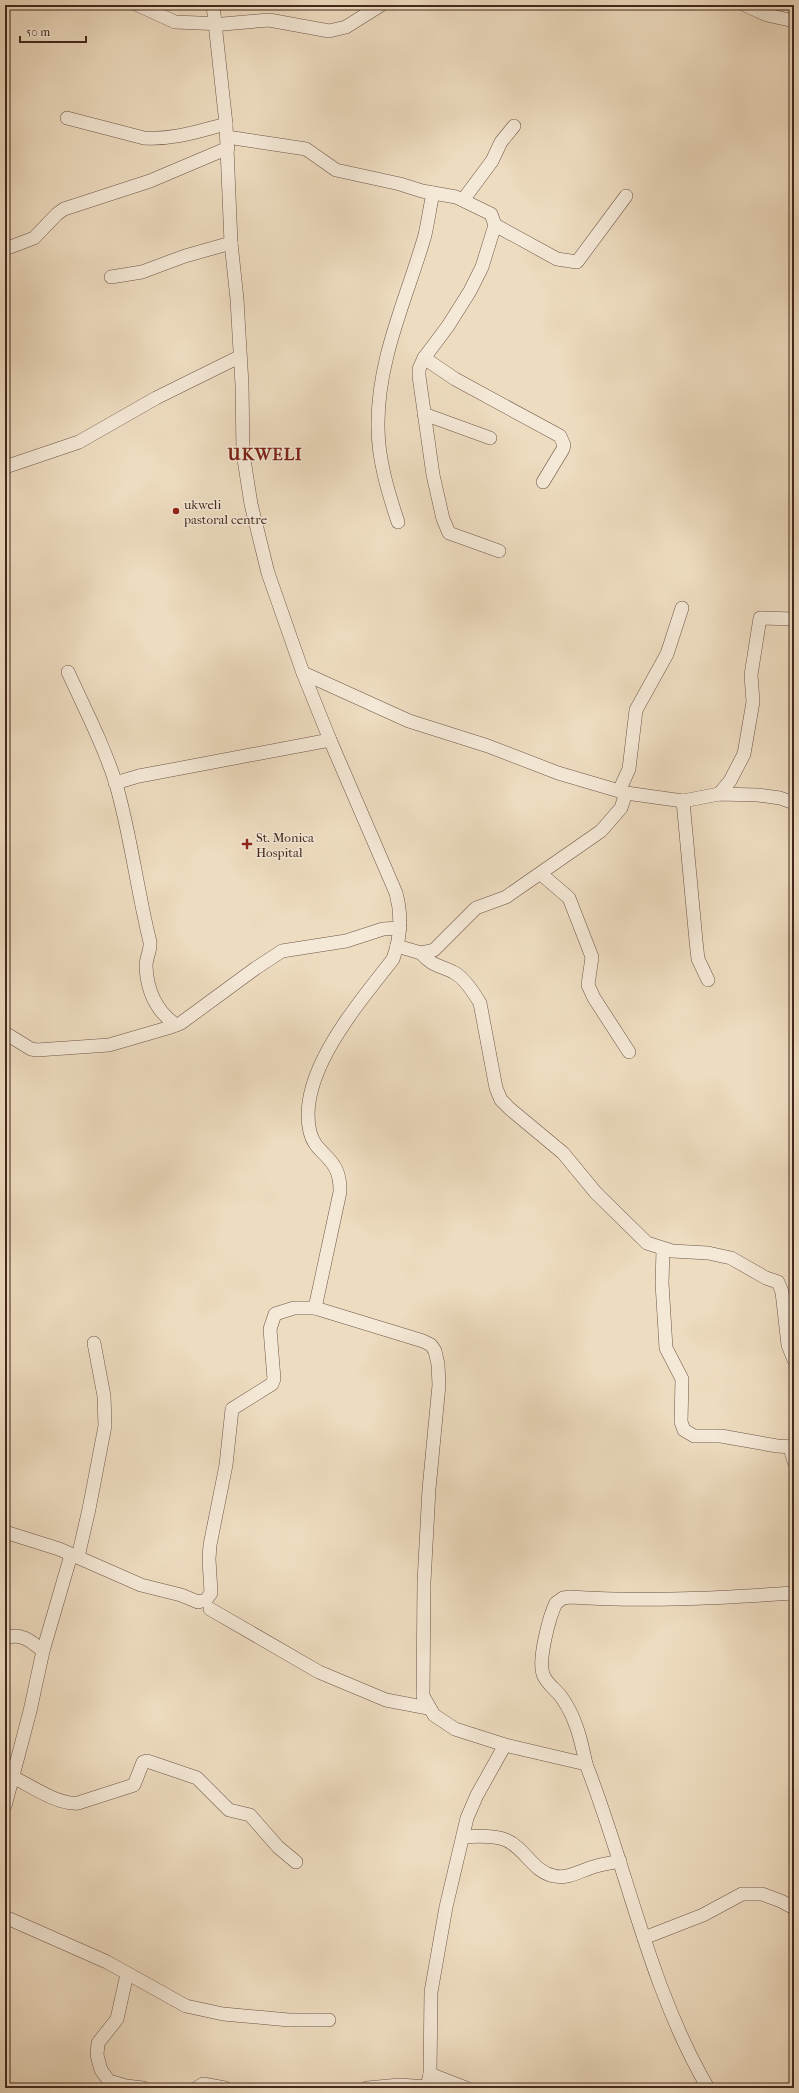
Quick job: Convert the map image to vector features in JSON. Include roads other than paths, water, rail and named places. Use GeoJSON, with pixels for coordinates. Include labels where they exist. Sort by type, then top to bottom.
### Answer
{"type":"FeatureCollection","features":[{"type":"Feature","properties":{"kind":"street"},"geometry":{"type":"LineString","coordinates":[[138,5],[175,22],[215,24],[269,20],[305,28],[334,30],[356,22],[381,5]]}},
{"type":"Feature","properties":{"kind":"street"},"geometry":{"type":"LineString","coordinates":[[213,5],[227,136],[231,243],[237,299],[239,357],[242,385],[243,453],[251,504],[268,573],[303,673],[330,740],[396,893],[399,907],[400,928],[393,959],[334,1040],[322,1060],[312,1087],[307,1120],[310,1134],[314,1142],[334,1163],[338,1171],[340,1184],[340,1192],[314,1308]]}},
{"type":"Feature","properties":{"kind":"street"},"geometry":{"type":"LineString","coordinates":[[745,5],[767,15],[794,21]]}},
{"type":"Feature","properties":{"kind":"street"},"geometry":{"type":"LineString","coordinates":[[67,118],[144,138],[227,136],[306,149],[342,172],[400,184],[433,193],[450,195],[491,214],[495,225],[482,268],[470,291],[448,326],[424,358],[419,369],[419,376],[433,475],[442,519],[450,533],[500,551]]}},
{"type":"Feature","properties":{"kind":"street"},"geometry":{"type":"LineString","coordinates":[[463,200],[492,161],[501,142],[514,126]]}},
{"type":"Feature","properties":{"kind":"street"},"geometry":{"type":"LineString","coordinates":[[5,249],[34,238],[57,214],[64,209],[150,181],[227,136]]}},
{"type":"Feature","properties":{"kind":"street"},"geometry":{"type":"LineString","coordinates":[[398,522],[388,490],[378,440],[379,406],[389,343],[425,234],[433,193]]}},
{"type":"Feature","properties":{"kind":"street"},"geometry":{"type":"LineString","coordinates":[[495,225],[557,259],[578,262],[626,196]]}},
{"type":"Feature","properties":{"kind":"street"},"geometry":{"type":"LineString","coordinates":[[111,277],[142,272],[185,256],[231,243]]}},
{"type":"Feature","properties":{"kind":"street"},"geometry":{"type":"LineString","coordinates":[[5,467],[78,442],[156,398],[239,357]]}},
{"type":"Feature","properties":{"kind":"street"},"geometry":{"type":"LineString","coordinates":[[424,358],[455,379],[560,436],[564,445],[563,449],[543,482]]}},
{"type":"Feature","properties":{"kind":"street"},"geometry":{"type":"LineString","coordinates":[[424,414],[490,438]]}},
{"type":"Feature","properties":{"kind":"street"},"geometry":{"type":"LineString","coordinates":[[421,953],[434,950],[442,944],[476,908],[506,897],[601,831],[621,808],[623,792],[629,769],[636,710],[667,654],[682,608]]}},
{"type":"Feature","properties":{"kind":"street"},"geometry":{"type":"LineString","coordinates":[[719,794],[738,769],[744,754],[753,702],[751,675],[760,618],[794,619]]}},
{"type":"Feature","properties":{"kind":"street"},"geometry":{"type":"LineString","coordinates":[[68,672],[115,783],[150,942],[150,952],[146,966],[153,998],[158,1010],[176,1025]]}},
{"type":"Feature","properties":{"kind":"street"},"geometry":{"type":"LineString","coordinates":[[303,673],[409,721],[488,746],[558,773],[623,792],[683,801],[719,794],[758,795],[780,798],[794,803]]}},
{"type":"Feature","properties":{"kind":"street"},"geometry":{"type":"LineString","coordinates":[[115,783],[139,776],[330,740]]}},
{"type":"Feature","properties":{"kind":"street"},"geometry":{"type":"LineString","coordinates":[[683,801],[697,953],[700,965],[708,980]]}},
{"type":"Feature","properties":{"kind":"street"},"geometry":{"type":"LineString","coordinates":[[541,874],[568,898],[592,957],[588,985],[594,998],[629,1052]]}},
{"type":"Feature","properties":{"kind":"street"},"geometry":{"type":"LineString","coordinates":[[5,1033],[31,1049],[44,1050],[109,1045],[176,1025],[282,951],[346,941],[383,929],[400,928]]}},
{"type":"Feature","properties":{"kind":"street"},"geometry":{"type":"LineString","coordinates":[[397,946],[421,953],[432,964],[458,976],[475,995],[480,1004],[496,1088],[501,1100],[563,1153],[596,1193],[642,1239],[663,1250],[708,1253],[731,1258],[766,1278],[778,1282],[782,1292],[788,1345],[794,1360]]}},
{"type":"Feature","properties":{"kind":"street"},"geometry":{"type":"LineString","coordinates":[[663,1250],[662,1283],[666,1348],[682,1379],[681,1422],[684,1430],[694,1436],[733,1437],[748,1442],[792,1447],[794,1462]]}},
{"type":"Feature","properties":{"kind":"street"},"geometry":{"type":"LineString","coordinates":[[5,1532],[36,1540],[153,1589],[181,1595],[198,1602],[203,1602],[209,1597],[211,1588],[209,1559],[210,1545],[226,1465],[232,1409],[272,1384],[274,1379],[270,1329],[275,1314],[294,1308],[314,1308],[423,1341],[431,1345],[437,1358],[439,1385],[429,1489],[424,1582],[423,1696],[428,1708],[442,1722],[456,1729],[505,1745],[586,1764]]}},
{"type":"Feature","properties":{"kind":"street"},"geometry":{"type":"LineString","coordinates":[[5,1806],[30,1711],[42,1651],[89,1509],[105,1426],[104,1396],[94,1343]]}},
{"type":"Feature","properties":{"kind":"street"},"geometry":{"type":"LineString","coordinates":[[708,2088],[672,2016],[644,1938],[601,1803],[586,1764],[579,1732],[562,1697],[544,1678],[542,1669],[548,1629],[556,1603],[563,1598],[570,1597],[634,1601],[675,1598],[732,1598],[759,1594],[794,1594]]}},
{"type":"Feature","properties":{"kind":"street"},"geometry":{"type":"LineString","coordinates":[[210,1609],[319,1672],[386,1700],[428,1708]]}},
{"type":"Feature","properties":{"kind":"street"},"geometry":{"type":"LineString","coordinates":[[5,1638],[16,1636],[25,1638],[42,1651]]}},
{"type":"Feature","properties":{"kind":"street"},"geometry":{"type":"LineString","coordinates":[[428,2083],[431,1992],[446,1906],[468,1818],[477,1795],[505,1745]]}},
{"type":"Feature","properties":{"kind":"street"},"geometry":{"type":"LineString","coordinates":[[13,1777],[58,1800],[70,1804],[78,1803],[134,1785],[143,1762],[147,1761],[197,1778],[228,1810],[250,1815],[278,1846],[296,1862]]}},
{"type":"Feature","properties":{"kind":"street"},"geometry":{"type":"LineString","coordinates":[[463,1837],[477,1836],[506,1840],[519,1849],[542,1871],[553,1876],[568,1876],[592,1867],[620,1862]]}},
{"type":"Feature","properties":{"kind":"street"},"geometry":{"type":"LineString","coordinates":[[644,1938],[703,1914],[742,1894],[762,1894],[781,1901],[794,1908]]}},
{"type":"Feature","properties":{"kind":"street"},"geometry":{"type":"LineString","coordinates":[[5,1917],[87,1952],[176,2002],[201,2010],[289,2020],[329,2020]]}},
{"type":"Feature","properties":{"kind":"street"},"geometry":{"type":"LineString","coordinates":[[127,1974],[117,2019],[98,2043],[97,2055],[101,2070],[109,2081],[126,2086],[143,2088]]}},
{"type":"Feature","properties":{"kind":"street"},"geometry":{"type":"LineString","coordinates":[[367,2088],[428,2083],[466,2088]]}},
{"type":"Feature","properties":{"kind":"street"},"geometry":{"type":"LineString","coordinates":[[197,2088],[200,2085],[206,2084],[225,2088]]}},
{"type":"Feature","properties":{"kind":"place","name":"ukweli pastoral centre"},"geometry":{"type":"Point","coordinates":[176,511]}},
{"type":"Feature","properties":{"kind":"place","name":"St. Monica Hospital"},"geometry":{"type":"Point","coordinates":[247,844]}},
{"type":"Feature","properties":{"kind":"district","name":"UKWELI"},"geometry":{"type":"Point","coordinates":[265,454]}}]}
